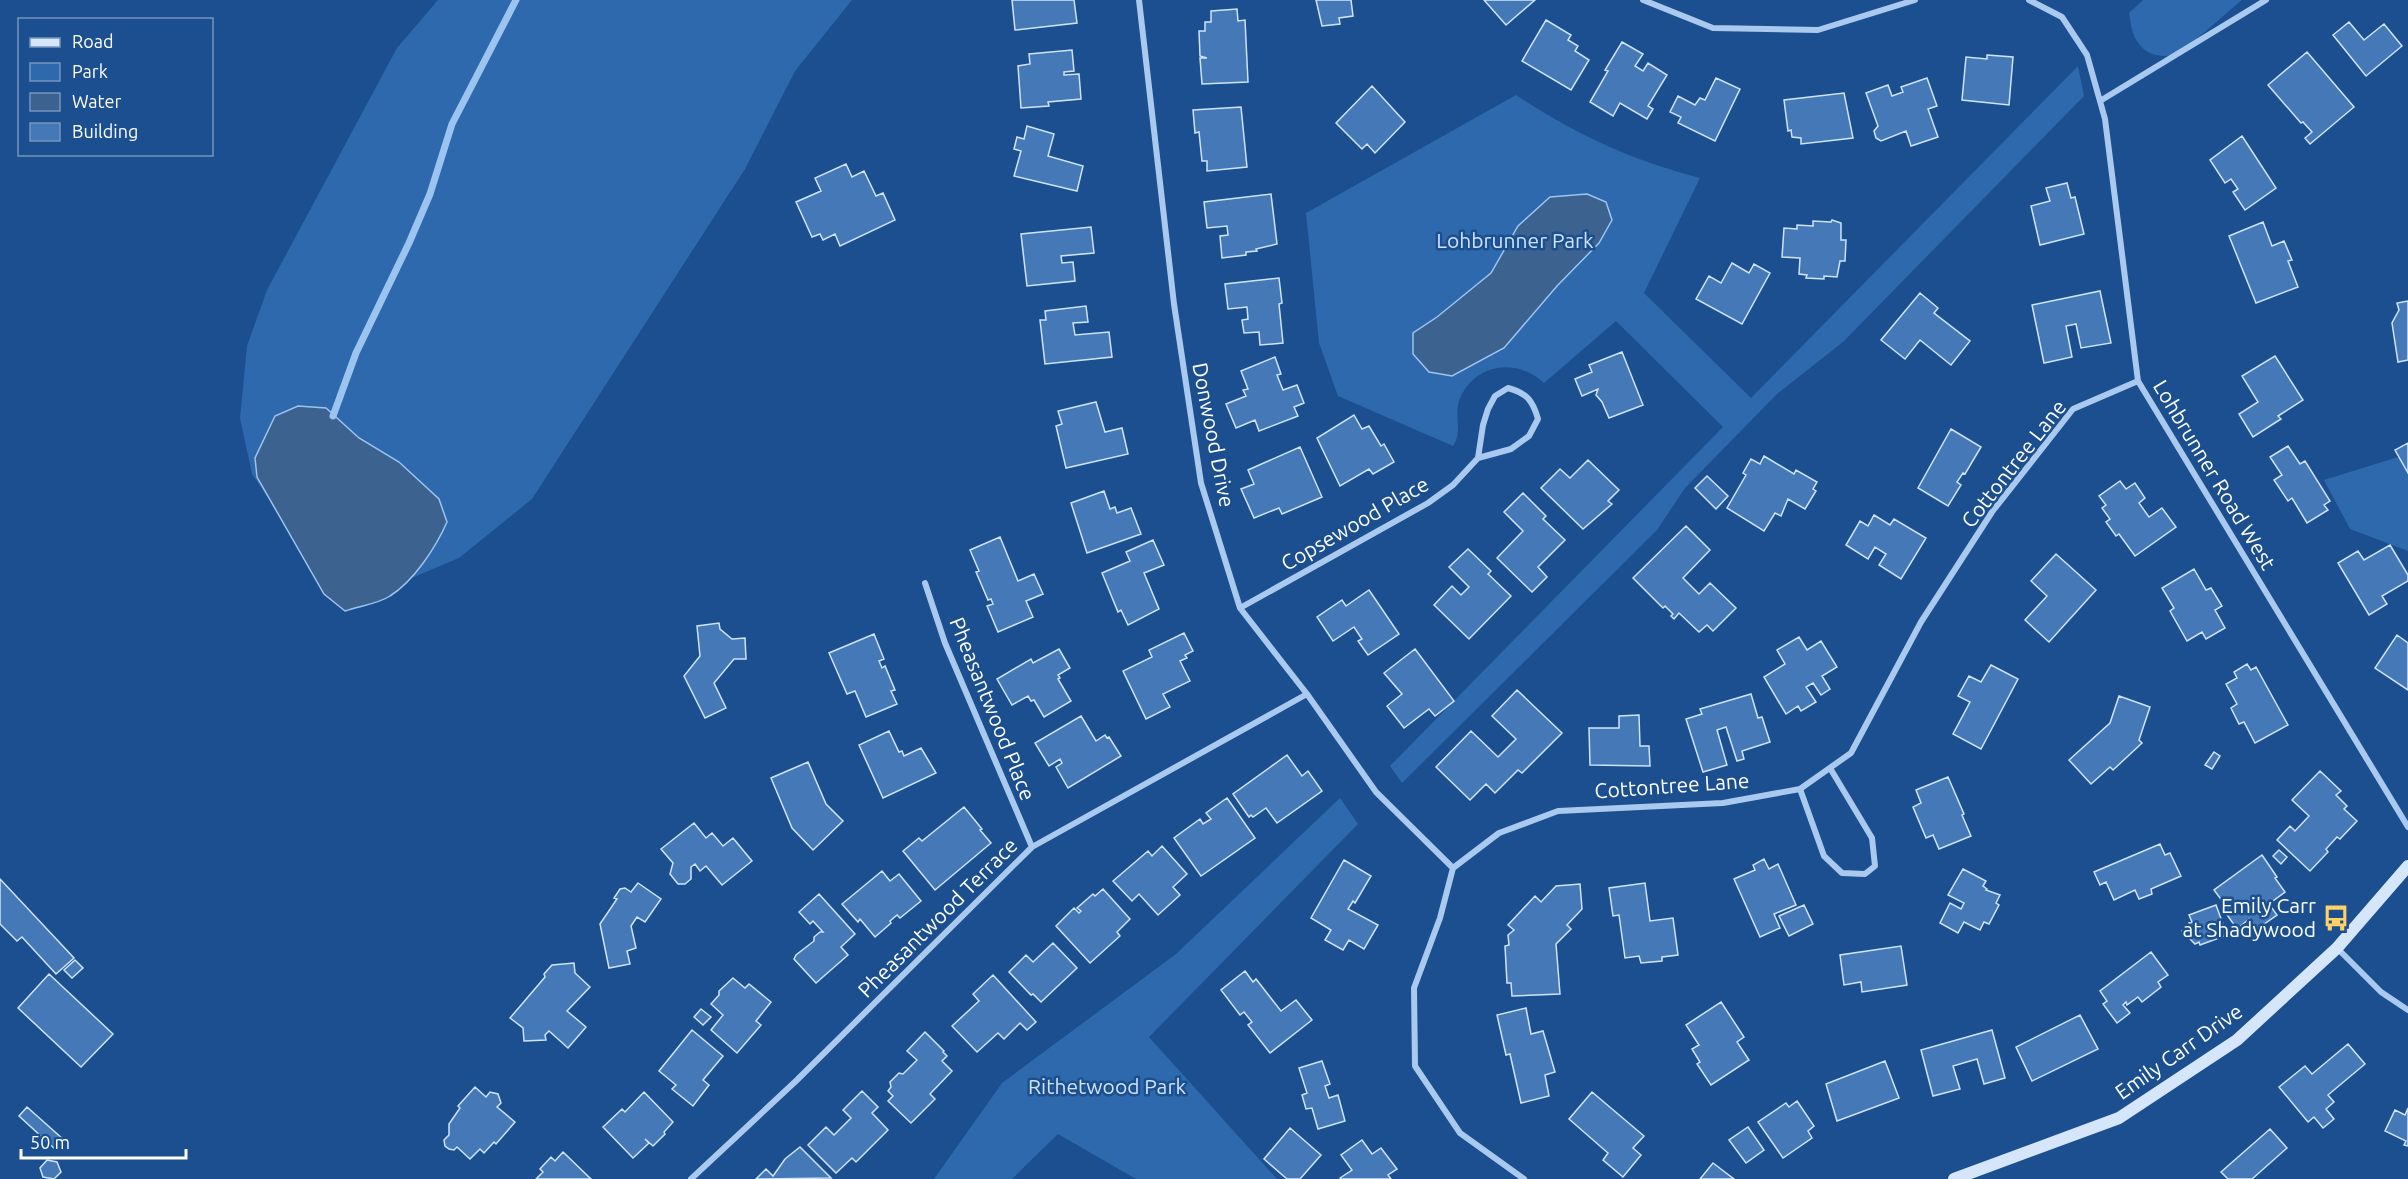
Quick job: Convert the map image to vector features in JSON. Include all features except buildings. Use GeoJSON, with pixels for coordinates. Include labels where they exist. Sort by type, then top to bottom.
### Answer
{"type":"FeatureCollection","features":[{"type":"Feature","properties":{"kind":"street","name":"Donwood Drive"},"geometry":{"type":"LineString","coordinates":[[1139,0],[1174,304],[1201,483],[1240,608],[1307,694],[1376,792],[1453,868]]}},
{"type":"Feature","properties":{"kind":"street"},"geometry":{"type":"LineString","coordinates":[[1643,0],[1713,28],[1818,30],[1915,0]]}},
{"type":"Feature","properties":{"kind":"street"},"geometry":{"type":"LineString","coordinates":[[2029,0],[2062,17],[2087,55],[2100,101],[2266,0]]}},
{"type":"Feature","properties":{"kind":"street","name":"Lohbrunner Road West"},"geometry":{"type":"LineString","coordinates":[[2100,101],[2105,119],[2138,381],[2408,827]]}},
{"type":"Feature","properties":{"kind":"street","name":"Cottontree Lane"},"geometry":{"type":"LineString","coordinates":[[1453,868],[1499,833],[1558,811],[1723,802],[1800,789],[1830,768],[1851,753],[1928,612],[1992,512],[2073,409],[2138,381]]}},
{"type":"Feature","properties":{"kind":"street"},"geometry":{"type":"LineString","coordinates":[[1508,388],[1521,392],[1533,402],[1538,419],[1528,436],[1511,449],[1478,458],[1483,425],[1495,396],[1508,388]]}},
{"type":"Feature","properties":{"kind":"street","name":"Copsewood Place"},"geometry":{"type":"LineString","coordinates":[[1240,608],[1428,503],[1453,485],[1478,458]]}},
{"type":"Feature","properties":{"kind":"street","name":"Pheasantwood Place"},"geometry":{"type":"LineString","coordinates":[[925,583],[945,643],[1032,847]]}},
{"type":"Feature","properties":{"kind":"street","name":"Pheasantwood Terrace"},"geometry":{"type":"LineString","coordinates":[[692,1179],[798,1080],[1032,847],[1307,694]]}},
{"type":"Feature","properties":{"kind":"street"},"geometry":{"type":"LineString","coordinates":[[1800,789],[1824,856],[1842,873],[1864,874],[1875,866],[1872,838],[1830,768]]}},
{"type":"Feature","properties":{"kind":"street","name":"Emily Carr Drive"},"geometry":{"type":"LineString","coordinates":[[1954,1179],[2119,1118],[2237,1040],[2337,948],[2408,866]]}},
{"type":"Feature","properties":{"kind":"street"},"geometry":{"type":"LineString","coordinates":[[1453,868],[1440,918],[1414,988],[1415,1066],[1460,1133],[1524,1179]]}},
{"type":"Feature","properties":{"kind":"street"},"geometry":{"type":"LineString","coordinates":[[2337,948],[2381,992],[2408,1010]]}},
{"type":"Feature","properties":{"kind":"green space"},"geometry":{"type":"Polygon","coordinates":[[[438,0],[852,0],[795,71],[745,169],[532,499],[459,558],[383,590],[308,557],[252,474],[240,418],[247,346],[267,290],[397,48],[438,0]]]}},
{"type":"Feature","properties":{"kind":"green space"},"geometry":{"type":"Polygon","coordinates":[[[2143,0],[2242,0],[2179,52],[2163,56],[2146,50],[2133,34],[2129,13],[2143,0]]]}},
{"type":"Feature","properties":{"kind":"green space","name":"Lohbrunner Park"},"geometry":{"type":"Polygon","coordinates":[[[2078,66],[2084,96],[1843,342],[1777,394],[1685,488],[1657,530],[1402,783],[1390,766],[1723,427],[1616,321],[1544,383],[1533,375],[1509,367],[1497,368],[1474,378],[1459,401],[1458,430],[1453,446],[1338,396],[1319,343],[1306,213],[1516,95],[1560,122],[1604,144],[1650,163],[1700,178],[1644,293],[1751,398],[2078,66]]]}},
{"type":"Feature","properties":{"kind":"green space"},"geometry":{"type":"Polygon","coordinates":[[[2408,454],[2408,551],[2350,529],[2324,480],[2408,454]]]}},
{"type":"Feature","properties":{"kind":"green space","name":"Rithetwood Park"},"geometry":{"type":"Polygon","coordinates":[[[1340,798],[1358,824],[1149,1037],[1277,1179],[1136,1179],[1058,1134],[1012,1179],[934,1179],[1002,1083],[1176,954],[1340,798]]]}},
{"type":"Feature","properties":{"kind":"water"},"geometry":{"type":"Polygon","coordinates":[[[1587,194],[1606,202],[1612,220],[1599,243],[1557,286],[1504,348],[1452,376],[1429,372],[1413,354],[1413,333],[1437,317],[1491,273],[1518,226],[1550,197],[1587,194]]]}},
{"type":"Feature","properties":{"kind":"water"},"geometry":{"type":"Polygon","coordinates":[[[298,406],[326,408],[359,438],[399,462],[439,499],[447,522],[442,532],[416,573],[399,590],[385,599],[345,611],[324,594],[257,477],[255,458],[275,416],[298,406]]]}},
{"type":"Feature","properties":{"kind":"waterway"},"geometry":{"type":"LineString","coordinates":[[333,416],[356,353],[430,194],[452,124],[516,0]]}},
{"type":"Feature","properties":{"kind":"place","name":"Emily Carr at Shadywood"},"geometry":{"type":"Point","coordinates":[2336,918]}}]}
